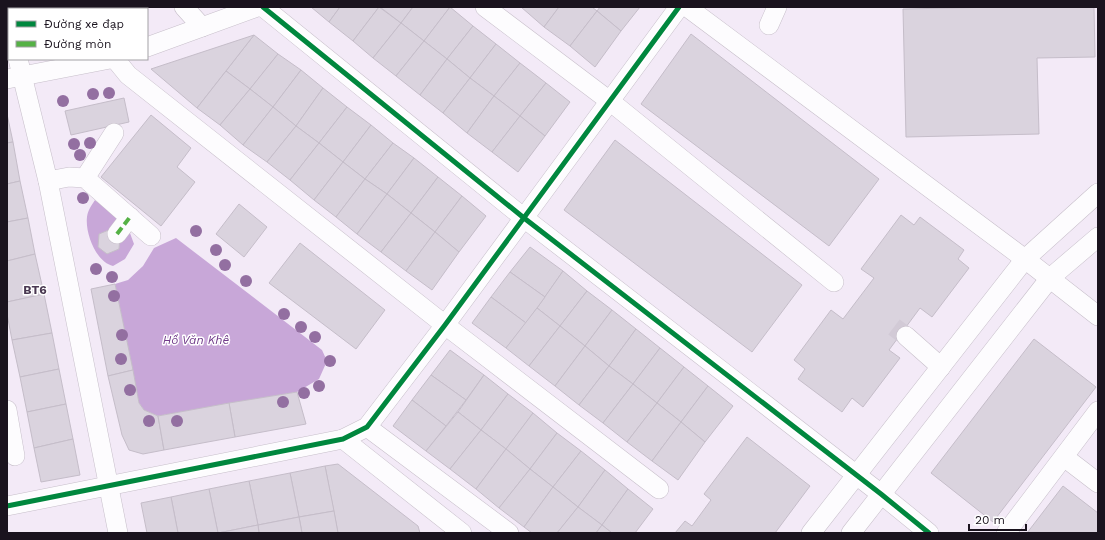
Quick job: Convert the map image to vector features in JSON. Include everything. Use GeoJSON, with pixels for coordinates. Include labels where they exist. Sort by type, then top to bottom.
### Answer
{"type":"FeatureCollection","features":[{"type":"Feature","properties":{"kind":"street"},"geometry":{"type":"LineString","coordinates":[[184,7],[202,28]]}},
{"type":"Feature","properties":{"kind":"street"},"geometry":{"type":"LineString","coordinates":[[148,47],[257,7]]}},
{"type":"Feature","properties":{"kind":"street"},"geometry":{"type":"LineString","coordinates":[[263,7],[524,218],[881,494],[929,533]]}},
{"type":"Feature","properties":{"kind":"street"},"geometry":{"type":"LineString","coordinates":[[486,7],[610,102],[834,282]]}},
{"type":"Feature","properties":{"kind":"street"},"geometry":{"type":"LineString","coordinates":[[7,506],[109,484],[343,439],[367,427],[445,325],[679,7]]}},
{"type":"Feature","properties":{"kind":"street"},"geometry":{"type":"LineString","coordinates":[[687,7],[1025,259],[1098,316]]}},
{"type":"Feature","properties":{"kind":"street"},"geometry":{"type":"LineString","coordinates":[[769,25],[777,7]]}},
{"type":"Feature","properties":{"kind":"street"},"geometry":{"type":"LineString","coordinates":[[102,60],[15,71],[48,180],[118,533]]}},
{"type":"Feature","properties":{"kind":"street"},"geometry":{"type":"LineString","coordinates":[[116,60],[128,75],[445,325],[659,489]]}},
{"type":"Feature","properties":{"kind":"street"},"geometry":{"type":"LineString","coordinates":[[85,178],[114,133]]}},
{"type":"Feature","properties":{"kind":"street"},"geometry":{"type":"LineString","coordinates":[[48,180],[70,177],[85,178],[151,236]]}},
{"type":"Feature","properties":{"kind":"street"},"geometry":{"type":"LineString","coordinates":[[811,533],[1025,259],[1098,193]]}},
{"type":"Feature","properties":{"kind":"street"},"geometry":{"type":"LineString","coordinates":[[117,234],[130,217]]}},
{"type":"Feature","properties":{"kind":"street"},"geometry":{"type":"LineString","coordinates":[[851,533],[1050,278],[1098,237]]}},
{"type":"Feature","properties":{"kind":"street"},"geometry":{"type":"LineString","coordinates":[[906,336],[941,367]]}},
{"type":"Feature","properties":{"kind":"street"},"geometry":{"type":"LineString","coordinates":[[7,410],[15,456]]}},
{"type":"Feature","properties":{"kind":"street"},"geometry":{"type":"LineString","coordinates":[[1006,533],[1098,411]]}},
{"type":"Feature","properties":{"kind":"street"},"geometry":{"type":"LineString","coordinates":[[367,427],[509,533]]}},
{"type":"Feature","properties":{"kind":"street"},"geometry":{"type":"LineString","coordinates":[[343,439],[462,533]]}},
{"type":"Feature","properties":{"kind":"street"},"geometry":{"type":"LineString","coordinates":[[1064,457],[1098,483]]}},
{"type":"Feature","properties":{"kind":"water"},"geometry":{"type":"Polygon","coordinates":[[[95,200],[127,225],[134,244],[125,259],[113,266],[101,259],[93,246],[88,231],[87,217],[95,200]]]}},
{"type":"Feature","properties":{"kind":"water","name":"Hồ Văn Khê"},"geometry":{"type":"Polygon","coordinates":[[[176,238],[322,350],[327,361],[319,379],[297,392],[158,416],[144,410],[139,403],[115,284],[128,280],[143,266],[154,248],[176,238]]]}},
{"type":"Feature","properties":{"kind":"building"},"geometry":{"type":"Polygon","coordinates":[[[311,7],[340,7],[329,22],[311,7]]]}},
{"type":"Feature","properties":{"kind":"building"},"geometry":{"type":"Polygon","coordinates":[[[340,7],[379,7],[353,41],[329,22],[340,7]]]}},
{"type":"Feature","properties":{"kind":"building"},"geometry":{"type":"Polygon","coordinates":[[[379,7],[401,23],[373,58],[353,41],[379,7]]]}},
{"type":"Feature","properties":{"kind":"building"},"geometry":{"type":"Polygon","coordinates":[[[380,7],[413,7],[401,23],[380,7]]]}},
{"type":"Feature","properties":{"kind":"building"},"geometry":{"type":"Polygon","coordinates":[[[413,7],[450,7],[424,41],[401,23],[413,7]]]}},
{"type":"Feature","properties":{"kind":"building"},"geometry":{"type":"Polygon","coordinates":[[[450,7],[473,26],[447,59],[424,41],[450,7]]]}},
{"type":"Feature","properties":{"kind":"building"},"geometry":{"type":"Polygon","coordinates":[[[521,7],[559,7],[544,27],[521,7]]]}},
{"type":"Feature","properties":{"kind":"building"},"geometry":{"type":"Polygon","coordinates":[[[559,7],[592,7],[597,11],[570,46],[544,27],[559,7]]]}},
{"type":"Feature","properties":{"kind":"building"},"geometry":{"type":"Polygon","coordinates":[[[600,7],[640,7],[621,31],[597,11],[600,7]]]}},
{"type":"Feature","properties":{"kind":"building"},"geometry":{"type":"Polygon","coordinates":[[[1094,7],[1095,57],[1037,58],[1039,134],[906,137],[903,9],[1094,7]]]}},
{"type":"Feature","properties":{"kind":"building"},"geometry":{"type":"Polygon","coordinates":[[[597,11],[621,31],[595,67],[570,46],[597,11]]]}},
{"type":"Feature","properties":{"kind":"building"},"geometry":{"type":"Polygon","coordinates":[[[401,23],[424,41],[396,76],[373,58],[401,23]]]}},
{"type":"Feature","properties":{"kind":"building"},"geometry":{"type":"Polygon","coordinates":[[[473,26],[496,44],[470,78],[447,59],[473,26]]]}},
{"type":"Feature","properties":{"kind":"building"},"geometry":{"type":"Polygon","coordinates":[[[691,34],[879,179],[829,246],[641,104],[691,34]]]}},
{"type":"Feature","properties":{"kind":"building"},"geometry":{"type":"Polygon","coordinates":[[[254,35],[278,54],[250,89],[226,71],[254,35]]]}},
{"type":"Feature","properties":{"kind":"building"},"geometry":{"type":"Polygon","coordinates":[[[254,35],[197,108],[151,69],[254,35]]]}},
{"type":"Feature","properties":{"kind":"building"},"geometry":{"type":"Polygon","coordinates":[[[424,41],[447,59],[420,95],[396,76],[424,41]]]}},
{"type":"Feature","properties":{"kind":"building"},"geometry":{"type":"Polygon","coordinates":[[[496,44],[520,63],[494,96],[470,78],[496,44]]]}},
{"type":"Feature","properties":{"kind":"building"},"geometry":{"type":"Polygon","coordinates":[[[278,54],[301,70],[273,107],[250,89],[278,54]]]}},
{"type":"Feature","properties":{"kind":"building"},"geometry":{"type":"Polygon","coordinates":[[[447,59],[470,78],[443,113],[420,95],[447,59]]]}},
{"type":"Feature","properties":{"kind":"building"},"geometry":{"type":"Polygon","coordinates":[[[520,63],[546,83],[520,116],[494,96],[520,63]]]}},
{"type":"Feature","properties":{"kind":"building"},"geometry":{"type":"Polygon","coordinates":[[[301,70],[323,88],[296,126],[273,107],[301,70]]]}},
{"type":"Feature","properties":{"kind":"building"},"geometry":{"type":"Polygon","coordinates":[[[226,71],[250,89],[220,125],[197,108],[226,71]]]}},
{"type":"Feature","properties":{"kind":"building"},"geometry":{"type":"Polygon","coordinates":[[[470,78],[494,96],[467,133],[443,113],[470,78]]]}},
{"type":"Feature","properties":{"kind":"building"},"geometry":{"type":"Polygon","coordinates":[[[546,83],[570,102],[545,136],[520,116],[546,83]]]}},
{"type":"Feature","properties":{"kind":"building"},"geometry":{"type":"Polygon","coordinates":[[[323,88],[347,107],[319,143],[296,126],[323,88]]]}},
{"type":"Feature","properties":{"kind":"building"},"geometry":{"type":"Polygon","coordinates":[[[250,89],[273,107],[243,145],[220,125],[250,89]]]}},
{"type":"Feature","properties":{"kind":"building"},"geometry":{"type":"Polygon","coordinates":[[[494,96],[520,116],[492,152],[467,133],[494,96]]]}},
{"type":"Feature","properties":{"kind":"building"},"geometry":{"type":"Polygon","coordinates":[[[124,98],[129,122],[71,135],[65,111],[124,98]]]}},
{"type":"Feature","properties":{"kind":"building"},"geometry":{"type":"Polygon","coordinates":[[[273,107],[296,126],[267,162],[243,145],[273,107]]]}},
{"type":"Feature","properties":{"kind":"building"},"geometry":{"type":"Polygon","coordinates":[[[347,107],[371,125],[343,162],[319,143],[347,107]]]}},
{"type":"Feature","properties":{"kind":"building"},"geometry":{"type":"Polygon","coordinates":[[[7,114],[13,142],[7,143],[7,114]]]}},
{"type":"Feature","properties":{"kind":"building"},"geometry":{"type":"Polygon","coordinates":[[[151,115],[191,148],[177,167],[195,182],[161,226],[101,177],[151,115]]]}},
{"type":"Feature","properties":{"kind":"building"},"geometry":{"type":"Polygon","coordinates":[[[520,116],[545,136],[518,172],[492,152],[520,116]]]}},
{"type":"Feature","properties":{"kind":"building"},"geometry":{"type":"Polygon","coordinates":[[[371,125],[393,143],[365,179],[343,162],[371,125]]]}},
{"type":"Feature","properties":{"kind":"building"},"geometry":{"type":"Polygon","coordinates":[[[296,126],[319,143],[290,180],[267,162],[296,126]]]}},
{"type":"Feature","properties":{"kind":"building"},"geometry":{"type":"Polygon","coordinates":[[[615,140],[802,285],[752,352],[564,210],[615,140]]]}},
{"type":"Feature","properties":{"kind":"building"},"geometry":{"type":"Polygon","coordinates":[[[13,142],[20,181],[7,184],[7,143],[13,142]]]}},
{"type":"Feature","properties":{"kind":"building"},"geometry":{"type":"Polygon","coordinates":[[[319,143],[343,162],[314,200],[290,180],[319,143]]]}},
{"type":"Feature","properties":{"kind":"building"},"geometry":{"type":"Polygon","coordinates":[[[393,143],[414,158],[387,194],[365,179],[393,143]]]}},
{"type":"Feature","properties":{"kind":"building"},"geometry":{"type":"Polygon","coordinates":[[[414,158],[438,177],[411,213],[387,194],[414,158]]]}},
{"type":"Feature","properties":{"kind":"building"},"geometry":{"type":"Polygon","coordinates":[[[343,162],[365,179],[336,217],[314,200],[343,162]]]}},
{"type":"Feature","properties":{"kind":"building"},"geometry":{"type":"Polygon","coordinates":[[[438,177],[462,196],[435,232],[411,213],[438,177]]]}},
{"type":"Feature","properties":{"kind":"building"},"geometry":{"type":"Polygon","coordinates":[[[365,179],[387,194],[357,234],[336,217],[365,179]]]}},
{"type":"Feature","properties":{"kind":"building"},"geometry":{"type":"Polygon","coordinates":[[[20,181],[28,218],[7,222],[7,184],[20,181]]]}},
{"type":"Feature","properties":{"kind":"building"},"geometry":{"type":"Polygon","coordinates":[[[387,194],[411,213],[381,252],[357,234],[387,194]]]}},
{"type":"Feature","properties":{"kind":"building"},"geometry":{"type":"Polygon","coordinates":[[[462,196],[486,216],[459,252],[435,232],[462,196]]]}},
{"type":"Feature","properties":{"kind":"building"},"geometry":{"type":"Polygon","coordinates":[[[239,204],[267,227],[244,257],[216,234],[239,204]]]}},
{"type":"Feature","properties":{"kind":"building"},"geometry":{"type":"Polygon","coordinates":[[[411,213],[435,232],[406,271],[381,252],[411,213]]]}},
{"type":"Feature","properties":{"kind":"building"},"geometry":{"type":"Polygon","coordinates":[[[901,215],[914,225],[920,217],[964,250],[958,259],[969,268],[932,317],[920,308],[889,350],[900,358],[863,407],[852,398],[842,412],[798,379],[805,369],[794,360],[831,310],[843,319],[874,278],[861,269],[901,215]]]}},
{"type":"Feature","properties":{"kind":"building"},"geometry":{"type":"Polygon","coordinates":[[[28,218],[35,254],[7,261],[7,222],[28,218]]]}},
{"type":"Feature","properties":{"kind":"building"},"geometry":{"type":"Polygon","coordinates":[[[111,229],[120,237],[119,249],[107,254],[98,247],[99,234],[111,229]]]}},
{"type":"Feature","properties":{"kind":"building"},"geometry":{"type":"Polygon","coordinates":[[[435,232],[459,252],[432,290],[406,271],[435,232]]]}},
{"type":"Feature","properties":{"kind":"building"},"geometry":{"type":"Polygon","coordinates":[[[300,243],[385,310],[356,349],[269,283],[300,243]]]}},
{"type":"Feature","properties":{"kind":"building"},"geometry":{"type":"Polygon","coordinates":[[[530,247],[563,271],[545,297],[510,272],[530,247]]]}},
{"type":"Feature","properties":{"kind":"building"},"geometry":{"type":"Polygon","coordinates":[[[35,254],[44,294],[7,302],[7,261],[35,254]]]}},
{"type":"Feature","properties":{"kind":"building"},"geometry":{"type":"Polygon","coordinates":[[[563,271],[587,291],[560,326],[537,308],[563,271]]]}},
{"type":"Feature","properties":{"kind":"building"},"geometry":{"type":"Polygon","coordinates":[[[510,272],[545,297],[526,323],[491,297],[510,272]]]}},
{"type":"Feature","properties":{"kind":"building"},"geometry":{"type":"Polygon","coordinates":[[[115,284],[133,370],[108,376],[91,289],[115,284]]]}},
{"type":"Feature","properties":{"kind":"building"},"geometry":{"type":"Polygon","coordinates":[[[587,291],[612,310],[585,346],[560,326],[587,291]]]}},
{"type":"Feature","properties":{"kind":"building"},"geometry":{"type":"Polygon","coordinates":[[[44,294],[52,333],[12,340],[7,314],[7,302],[44,294]]]}},
{"type":"Feature","properties":{"kind":"building"},"geometry":{"type":"Polygon","coordinates":[[[491,297],[526,323],[506,348],[472,323],[491,297]]]}},
{"type":"Feature","properties":{"kind":"building"},"geometry":{"type":"Polygon","coordinates":[[[537,308],[560,326],[529,366],[506,348],[537,308]]]}},
{"type":"Feature","properties":{"kind":"building"},"geometry":{"type":"Polygon","coordinates":[[[612,310],[636,329],[609,366],[585,346],[612,310]]]}},
{"type":"Feature","properties":{"kind":"building"},"geometry":{"type":"Polygon","coordinates":[[[560,326],[585,346],[555,386],[529,366],[560,326]]]}},
{"type":"Feature","properties":{"kind":"building"},"geometry":{"type":"Polygon","coordinates":[[[636,329],[660,348],[633,384],[609,366],[636,329]]]}},
{"type":"Feature","properties":{"kind":"building"},"geometry":{"type":"Polygon","coordinates":[[[52,333],[59,369],[20,377],[12,340],[52,333]]]}},
{"type":"Feature","properties":{"kind":"building"},"geometry":{"type":"Polygon","coordinates":[[[1034,339],[1096,387],[993,522],[931,473],[1034,339]]]}},
{"type":"Feature","properties":{"kind":"building"},"geometry":{"type":"Polygon","coordinates":[[[585,346],[609,366],[579,405],[555,386],[585,346]]]}},
{"type":"Feature","properties":{"kind":"building"},"geometry":{"type":"Polygon","coordinates":[[[660,348],[684,367],[657,403],[633,384],[660,348]]]}},
{"type":"Feature","properties":{"kind":"building"},"geometry":{"type":"Polygon","coordinates":[[[450,350],[484,375],[466,400],[431,375],[450,350]]]}},
{"type":"Feature","properties":{"kind":"building"},"geometry":{"type":"Polygon","coordinates":[[[609,366],[633,384],[603,423],[579,405],[609,366]]]}},
{"type":"Feature","properties":{"kind":"building"},"geometry":{"type":"Polygon","coordinates":[[[684,367],[708,386],[681,422],[657,403],[684,367]]]}},
{"type":"Feature","properties":{"kind":"building"},"geometry":{"type":"Polygon","coordinates":[[[59,369],[66,404],[27,412],[20,377],[59,369]]]}},
{"type":"Feature","properties":{"kind":"building"},"geometry":{"type":"Polygon","coordinates":[[[133,370],[139,403],[144,410],[158,416],[164,450],[143,454],[129,450],[122,435],[108,376],[133,370]]]}},
{"type":"Feature","properties":{"kind":"building"},"geometry":{"type":"Polygon","coordinates":[[[431,375],[466,400],[446,426],[412,400],[431,375]]]}},
{"type":"Feature","properties":{"kind":"building"},"geometry":{"type":"Polygon","coordinates":[[[484,375],[508,394],[481,430],[458,412],[484,375]]]}},
{"type":"Feature","properties":{"kind":"building"},"geometry":{"type":"Polygon","coordinates":[[[633,384],[657,403],[627,442],[603,423],[633,384]]]}},
{"type":"Feature","properties":{"kind":"building"},"geometry":{"type":"Polygon","coordinates":[[[708,386],[733,406],[705,442],[681,422],[708,386]]]}},
{"type":"Feature","properties":{"kind":"building"},"geometry":{"type":"Polygon","coordinates":[[[297,392],[306,424],[235,437],[229,403],[297,392]]]}},
{"type":"Feature","properties":{"kind":"building"},"geometry":{"type":"Polygon","coordinates":[[[508,394],[533,413],[506,449],[481,430],[508,394]]]}},
{"type":"Feature","properties":{"kind":"building"},"geometry":{"type":"Polygon","coordinates":[[[412,400],[446,426],[426,451],[393,426],[412,400]]]}},
{"type":"Feature","properties":{"kind":"building"},"geometry":{"type":"Polygon","coordinates":[[[229,403],[235,437],[164,450],[158,416],[229,403]]]}},
{"type":"Feature","properties":{"kind":"building"},"geometry":{"type":"Polygon","coordinates":[[[657,403],[681,422],[652,461],[627,442],[657,403]]]}},
{"type":"Feature","properties":{"kind":"building"},"geometry":{"type":"Polygon","coordinates":[[[66,404],[73,439],[34,448],[27,412],[66,404]]]}},
{"type":"Feature","properties":{"kind":"building"},"geometry":{"type":"Polygon","coordinates":[[[458,412],[481,430],[450,469],[426,451],[458,412]]]}},
{"type":"Feature","properties":{"kind":"building"},"geometry":{"type":"Polygon","coordinates":[[[533,413],[557,433],[530,469],[506,449],[533,413]]]}},
{"type":"Feature","properties":{"kind":"building"},"geometry":{"type":"Polygon","coordinates":[[[681,422],[705,442],[678,480],[652,461],[681,422]]]}},
{"type":"Feature","properties":{"kind":"building"},"geometry":{"type":"Polygon","coordinates":[[[481,430],[506,449],[476,489],[450,469],[481,430]]]}},
{"type":"Feature","properties":{"kind":"building"},"geometry":{"type":"Polygon","coordinates":[[[557,433],[581,451],[553,487],[530,469],[557,433]]]}},
{"type":"Feature","properties":{"kind":"building"},"geometry":{"type":"Polygon","coordinates":[[[747,437],[810,486],[775,533],[675,533],[685,521],[692,526],[711,500],[704,494],[747,437]]]}},
{"type":"Feature","properties":{"kind":"building"},"geometry":{"type":"Polygon","coordinates":[[[73,439],[80,475],[41,482],[34,448],[73,439]]]}},
{"type":"Feature","properties":{"kind":"building"},"geometry":{"type":"Polygon","coordinates":[[[506,449],[530,469],[499,508],[476,489],[506,449]]]}},
{"type":"Feature","properties":{"kind":"building"},"geometry":{"type":"Polygon","coordinates":[[[581,451],[605,470],[578,507],[553,487],[581,451]]]}},
{"type":"Feature","properties":{"kind":"building"},"geometry":{"type":"Polygon","coordinates":[[[338,464],[418,526],[420,533],[338,533],[325,466],[338,464]]]}},
{"type":"Feature","properties":{"kind":"building"},"geometry":{"type":"Polygon","coordinates":[[[325,466],[334,511],[299,517],[290,473],[325,466]]]}},
{"type":"Feature","properties":{"kind":"building"},"geometry":{"type":"Polygon","coordinates":[[[530,469],[553,487],[524,527],[499,508],[530,469]]]}},
{"type":"Feature","properties":{"kind":"building"},"geometry":{"type":"Polygon","coordinates":[[[605,470],[628,489],[602,525],[578,507],[605,470]]]}},
{"type":"Feature","properties":{"kind":"building"},"geometry":{"type":"Polygon","coordinates":[[[290,473],[299,517],[258,525],[249,481],[290,473]]]}},
{"type":"Feature","properties":{"kind":"building"},"geometry":{"type":"Polygon","coordinates":[[[249,481],[258,525],[218,533],[209,489],[249,481]]]}},
{"type":"Feature","properties":{"kind":"building"},"geometry":{"type":"Polygon","coordinates":[[[1063,486],[1098,513],[1098,533],[1027,533],[1063,486]]]}},
{"type":"Feature","properties":{"kind":"building"},"geometry":{"type":"Polygon","coordinates":[[[553,487],[578,507],[557,533],[532,533],[524,527],[553,487]]]}},
{"type":"Feature","properties":{"kind":"building"},"geometry":{"type":"Polygon","coordinates":[[[209,489],[218,533],[178,533],[171,497],[209,489]]]}},
{"type":"Feature","properties":{"kind":"building"},"geometry":{"type":"Polygon","coordinates":[[[628,489],[653,509],[635,533],[612,533],[602,525],[628,489]]]}},
{"type":"Feature","properties":{"kind":"building"},"geometry":{"type":"Polygon","coordinates":[[[171,497],[178,533],[147,533],[141,503],[171,497]]]}},
{"type":"Feature","properties":{"kind":"building"},"geometry":{"type":"Polygon","coordinates":[[[578,507],[602,525],[596,533],[557,533],[578,507]]]}},
{"type":"Feature","properties":{"kind":"building"},"geometry":{"type":"Polygon","coordinates":[[[334,511],[338,533],[302,533],[299,517],[334,511]]]}},
{"type":"Feature","properties":{"kind":"building"},"geometry":{"type":"Polygon","coordinates":[[[299,517],[302,533],[259,533],[258,525],[299,517]]]}},
{"type":"Feature","properties":{"kind":"building"},"geometry":{"type":"Polygon","coordinates":[[[258,525],[259,533],[218,533],[258,525]]]}},
{"type":"Feature","properties":{"kind":"building"},"geometry":{"type":"Polygon","coordinates":[[[602,525],[612,533],[596,533],[602,525]]]}},
{"type":"Feature","properties":{"kind":"tunnel"},"geometry":{"type":"LineString","coordinates":[[894,327],[906,336]]}},
{"type":"Feature","properties":{"kind":"marked path"},"geometry":{"type":"LineString","coordinates":[[117,234],[130,217]]}},
{"type":"Feature","properties":{"kind":"cycle path"},"geometry":{"type":"LineString","coordinates":[[263,7],[524,218],[881,494],[929,533]]}},
{"type":"Feature","properties":{"kind":"cycle path"},"geometry":{"type":"LineString","coordinates":[[7,506],[343,439],[367,427],[445,325],[679,7]]}},
{"type":"Feature","properties":{"kind":"district","name":"BT6"},"geometry":{"type":"Point","coordinates":[35,290]}}]}
